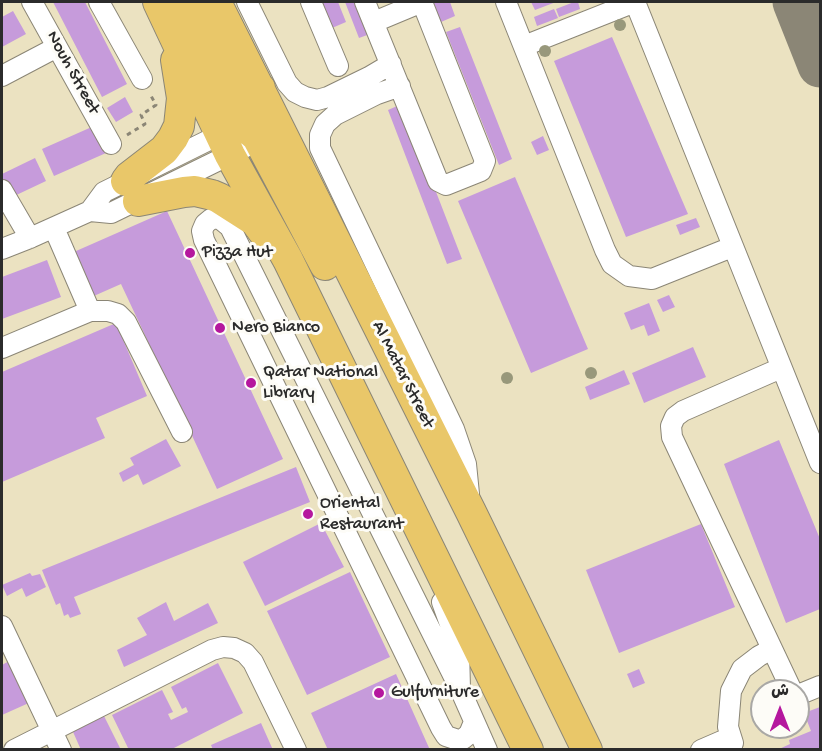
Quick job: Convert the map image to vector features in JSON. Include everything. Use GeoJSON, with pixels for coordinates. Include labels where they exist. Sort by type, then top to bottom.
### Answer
{"type":"FeatureCollection","features":[{"type":"Feature","properties":{"kind":"highway"},"geometry":{"type":"LineString","coordinates":[[158,2],[226,144],[288,260],[439,565],[528,750]]}},
{"type":"Feature","properties":{"kind":"highway"},"geometry":{"type":"LineString","coordinates":[[184,2],[238,105],[245,109],[255,107],[260,99],[260,88]]}},
{"type":"Feature","properties":{"kind":"highway"},"geometry":{"type":"LineString","coordinates":[[216,2],[260,88],[269,135],[348,308],[398,409],[471,512],[587,750]]}},
{"type":"Feature","properties":{"kind":"highway"},"geometry":{"type":"LineString","coordinates":[[171,28],[182,99],[179,126],[164,150],[129,177],[132,191],[195,191],[219,198],[255,221],[288,260]]}},
{"type":"Feature","properties":{"kind":"highway"},"geometry":{"type":"LineString","coordinates":[[226,144],[231,129],[242,128],[269,135]]}},
{"type":"Feature","properties":{"kind":"street","name":"Nouh Street"},"geometry":{"type":"LineString","coordinates":[[32,2],[111,144]]}},
{"type":"Feature","properties":{"kind":"street"},"geometry":{"type":"LineString","coordinates":[[99,2],[145,85]]}},
{"type":"Feature","properties":{"kind":"street"},"geometry":{"type":"LineString","coordinates":[[247,2],[287,83],[295,92],[305,97],[317,100],[328,97],[392,64]]}},
{"type":"Feature","properties":{"kind":"street"},"geometry":{"type":"LineString","coordinates":[[311,2],[338,66]]}},
{"type":"Feature","properties":{"kind":"street"},"geometry":{"type":"LineString","coordinates":[[365,2],[438,182],[450,184],[481,171],[485,161],[483,155],[422,2],[374,22]]}},
{"type":"Feature","properties":{"kind":"street"},"geometry":{"type":"LineString","coordinates":[[506,2],[605,250],[616,268],[635,278],[652,279],[732,248]]}},
{"type":"Feature","properties":{"kind":"street"},"geometry":{"type":"LineString","coordinates":[[524,46],[635,2],[820,463]]}},
{"type":"Feature","properties":{"kind":"street"},"geometry":{"type":"LineString","coordinates":[[2,76],[57,47]]}},
{"type":"Feature","properties":{"kind":"street"},"geometry":{"type":"LineString","coordinates":[[400,86],[377,94],[335,115],[325,124],[320,135],[320,148],[454,429],[466,464],[471,512]]}},
{"type":"Feature","properties":{"kind":"street"},"geometry":{"type":"LineString","coordinates":[[2,249],[90,211],[104,192],[132,191],[226,144]]}},
{"type":"Feature","properties":{"kind":"street"},"geometry":{"type":"LineString","coordinates":[[2,190],[30,238]]}},
{"type":"Feature","properties":{"kind":"street"},"geometry":{"type":"LineString","coordinates":[[474,722],[469,734],[458,740],[446,736],[441,728],[204,240],[202,231],[211,219],[219,218],[230,227],[460,689],[487,750]]}},
{"type":"Feature","properties":{"kind":"street"},"geometry":{"type":"LineString","coordinates":[[54,228],[90,311]]}},
{"type":"Feature","properties":{"kind":"street"},"geometry":{"type":"LineString","coordinates":[[2,348],[90,311],[108,311],[118,314],[126,322],[182,432]]}},
{"type":"Feature","properties":{"kind":"street"},"geometry":{"type":"LineString","coordinates":[[782,368],[683,411],[675,417],[671,426],[672,436],[786,679]]}},
{"type":"Feature","properties":{"kind":"street"},"geometry":{"type":"LineString","coordinates":[[305,445],[332,435]]}},
{"type":"Feature","properties":{"kind":"street"},"geometry":{"type":"LineString","coordinates":[[439,565],[435,584],[459,649],[460,689]]}},
{"type":"Feature","properties":{"kind":"street"},"geometry":{"type":"LineString","coordinates":[[2,626],[62,750]]}},
{"type":"Feature","properties":{"kind":"street"},"geometry":{"type":"LineString","coordinates":[[14,750],[212,650],[223,647],[234,648],[244,653],[253,662],[296,750]]}},
{"type":"Feature","properties":{"kind":"street"},"geometry":{"type":"LineString","coordinates":[[701,750],[732,740],[727,715],[731,691],[742,669],[772,649]]}},
{"type":"Feature","properties":{"kind":"path"},"geometry":{"type":"LineString","coordinates":[[111,144],[145,124],[141,115],[156,105],[145,85]]}},
{"type":"Feature","properties":{"kind":"building"},"geometry":{"type":"Polygon","coordinates":[[[53,2],[85,2],[127,84],[102,97],[53,2]]]}},
{"type":"Feature","properties":{"kind":"building"},"geometry":{"type":"Polygon","coordinates":[[[322,2],[338,2],[346,22],[332,28],[322,2]]]}},
{"type":"Feature","properties":{"kind":"building"},"geometry":{"type":"Polygon","coordinates":[[[345,2],[357,2],[370,34],[359,38],[345,2]]]}},
{"type":"Feature","properties":{"kind":"building"},"geometry":{"type":"Polygon","coordinates":[[[433,2],[450,2],[455,16],[441,22],[433,2]]]}},
{"type":"Feature","properties":{"kind":"building"},"geometry":{"type":"Polygon","coordinates":[[[531,2],[556,2],[535,10],[531,2]]]}},
{"type":"Feature","properties":{"kind":"building"},"geometry":{"type":"Polygon","coordinates":[[[578,2],[580,9],[559,17],[556,9],[578,2]]]}},
{"type":"Feature","properties":{"kind":"building"},"geometry":{"type":"Polygon","coordinates":[[[554,9],[558,18],[537,26],[534,17],[554,9]]]}},
{"type":"Feature","properties":{"kind":"building"},"geometry":{"type":"Polygon","coordinates":[[[13,11],[26,34],[2,47],[2,17],[13,11]]]}},
{"type":"Feature","properties":{"kind":"building"},"geometry":{"type":"Polygon","coordinates":[[[460,27],[512,159],[499,165],[446,32],[460,27]]]}},
{"type":"Feature","properties":{"kind":"building"},"geometry":{"type":"Polygon","coordinates":[[[612,37],[688,214],[626,237],[554,61],[612,37]]]}},
{"type":"Feature","properties":{"kind":"building"},"geometry":{"type":"Polygon","coordinates":[[[125,97],[133,112],[116,122],[107,108],[125,97]]]}},
{"type":"Feature","properties":{"kind":"building"},"geometry":{"type":"Polygon","coordinates":[[[402,104],[462,259],[447,264],[388,110],[402,104]]]}},
{"type":"Feature","properties":{"kind":"building"},"geometry":{"type":"Polygon","coordinates":[[[94,126],[106,153],[54,176],[42,149],[94,126]]]}},
{"type":"Feature","properties":{"kind":"building"},"geometry":{"type":"Polygon","coordinates":[[[543,136],[549,150],[537,155],[531,142],[543,136]]]}},
{"type":"Feature","properties":{"kind":"building"},"geometry":{"type":"Polygon","coordinates":[[[35,158],[46,181],[10,198],[2,181],[2,174],[35,158]]]}},
{"type":"Feature","properties":{"kind":"building"},"geometry":{"type":"Polygon","coordinates":[[[515,177],[588,349],[531,373],[458,201],[515,177]]]}},
{"type":"Feature","properties":{"kind":"building"},"geometry":{"type":"Polygon","coordinates":[[[167,211],[283,459],[217,489],[121,284],[87,299],[67,255],[167,211]]]}},
{"type":"Feature","properties":{"kind":"building"},"geometry":{"type":"Polygon","coordinates":[[[696,218],[700,227],[680,235],[676,225],[696,218]]]}},
{"type":"Feature","properties":{"kind":"building"},"geometry":{"type":"Polygon","coordinates":[[[47,260],[61,297],[2,319],[2,277],[47,260]]]}},
{"type":"Feature","properties":{"kind":"building"},"geometry":{"type":"Polygon","coordinates":[[[669,295],[675,307],[663,312],[657,300],[669,295]]]}},
{"type":"Feature","properties":{"kind":"building"},"geometry":{"type":"Polygon","coordinates":[[[649,303],[660,331],[648,336],[644,325],[631,330],[624,313],[649,303]]]}},
{"type":"Feature","properties":{"kind":"building"},"geometry":{"type":"Polygon","coordinates":[[[116,323],[147,396],[96,418],[105,438],[2,482],[2,372],[116,323]]]}},
{"type":"Feature","properties":{"kind":"building"},"geometry":{"type":"Polygon","coordinates":[[[693,347],[706,377],[644,403],[632,373],[693,347]]]}},
{"type":"Feature","properties":{"kind":"building"},"geometry":{"type":"Polygon","coordinates":[[[624,370],[630,384],[590,400],[585,387],[624,370]]]}},
{"type":"Feature","properties":{"kind":"building"},"geometry":{"type":"Polygon","coordinates":[[[166,439],[181,466],[143,485],[138,474],[123,482],[119,473],[134,465],[130,458],[166,439]]]}},
{"type":"Feature","properties":{"kind":"building"},"geometry":{"type":"Polygon","coordinates":[[[779,440],[820,539],[820,609],[786,623],[724,464],[779,440]]]}},
{"type":"Feature","properties":{"kind":"building"},"geometry":{"type":"Polygon","coordinates":[[[296,467],[310,502],[74,597],[81,614],[70,618],[68,614],[64,616],[60,603],[56,605],[42,570],[296,467]]]}},
{"type":"Feature","properties":{"kind":"building"},"geometry":{"type":"Polygon","coordinates":[[[321,523],[344,567],[265,606],[243,562],[321,523]]]}},
{"type":"Feature","properties":{"kind":"building"},"geometry":{"type":"Polygon","coordinates":[[[701,524],[735,607],[619,653],[586,570],[701,524]]]}},
{"type":"Feature","properties":{"kind":"building"},"geometry":{"type":"Polygon","coordinates":[[[350,572],[390,657],[307,695],[267,611],[350,572]]]}},
{"type":"Feature","properties":{"kind":"building"},"geometry":{"type":"Polygon","coordinates":[[[30,573],[32,576],[40,574],[46,587],[26,597],[22,588],[7,596],[2,585],[30,573]]]}},
{"type":"Feature","properties":{"kind":"building"},"geometry":{"type":"Polygon","coordinates":[[[166,602],[174,621],[208,603],[218,623],[124,667],[117,650],[147,635],[137,618],[166,602]]]}},
{"type":"Feature","properties":{"kind":"building"},"geometry":{"type":"Polygon","coordinates":[[[9,661],[31,702],[2,715],[2,665],[9,661]]]}},
{"type":"Feature","properties":{"kind":"building"},"geometry":{"type":"Polygon","coordinates":[[[218,663],[243,713],[170,750],[129,750],[112,715],[162,690],[173,712],[168,714],[171,720],[188,712],[186,707],[182,709],[171,687],[218,663]]]}},
{"type":"Feature","properties":{"kind":"building"},"geometry":{"type":"Polygon","coordinates":[[[639,669],[645,683],[633,688],[627,674],[639,669]]]}},
{"type":"Feature","properties":{"kind":"building","name":"Gulfurniture"},"geometry":{"type":"Polygon","coordinates":[[[396,674],[430,750],[328,750],[311,713],[396,674]]]}},
{"type":"Feature","properties":{"kind":"building"},"geometry":{"type":"Polygon","coordinates":[[[820,707],[820,750],[777,750],[790,744],[789,740],[791,739],[810,739],[810,711],[820,707]]]}},
{"type":"Feature","properties":{"kind":"building"},"geometry":{"type":"Polygon","coordinates":[[[101,710],[121,750],[81,750],[70,725],[101,710]]]}},
{"type":"Feature","properties":{"kind":"building"},"geometry":{"type":"Polygon","coordinates":[[[261,723],[273,750],[213,750],[211,745],[261,723]]]}},
{"type":"Feature","properties":{"kind":"taxiway"},"geometry":{"type":"LineString","coordinates":[[795,2],[820,65]]}},
{"type":"Feature","properties":{"kind":"place","name":"Pizza Hut"},"geometry":{"type":"Point","coordinates":[190,253]}},
{"type":"Feature","properties":{"kind":"place","name":"Nero Bianco"},"geometry":{"type":"Point","coordinates":[220,328]}},
{"type":"Feature","properties":{"kind":"place","name":"Qatar National Library"},"geometry":{"type":"Point","coordinates":[251,383]}},
{"type":"Feature","properties":{"kind":"place","name":"Oriental Restaurant"},"geometry":{"type":"Point","coordinates":[308,514]}},
{"type":"Feature","properties":{"kind":"place","name":"Gulfurniture"},"geometry":{"type":"Point","coordinates":[379,693]}}]}
